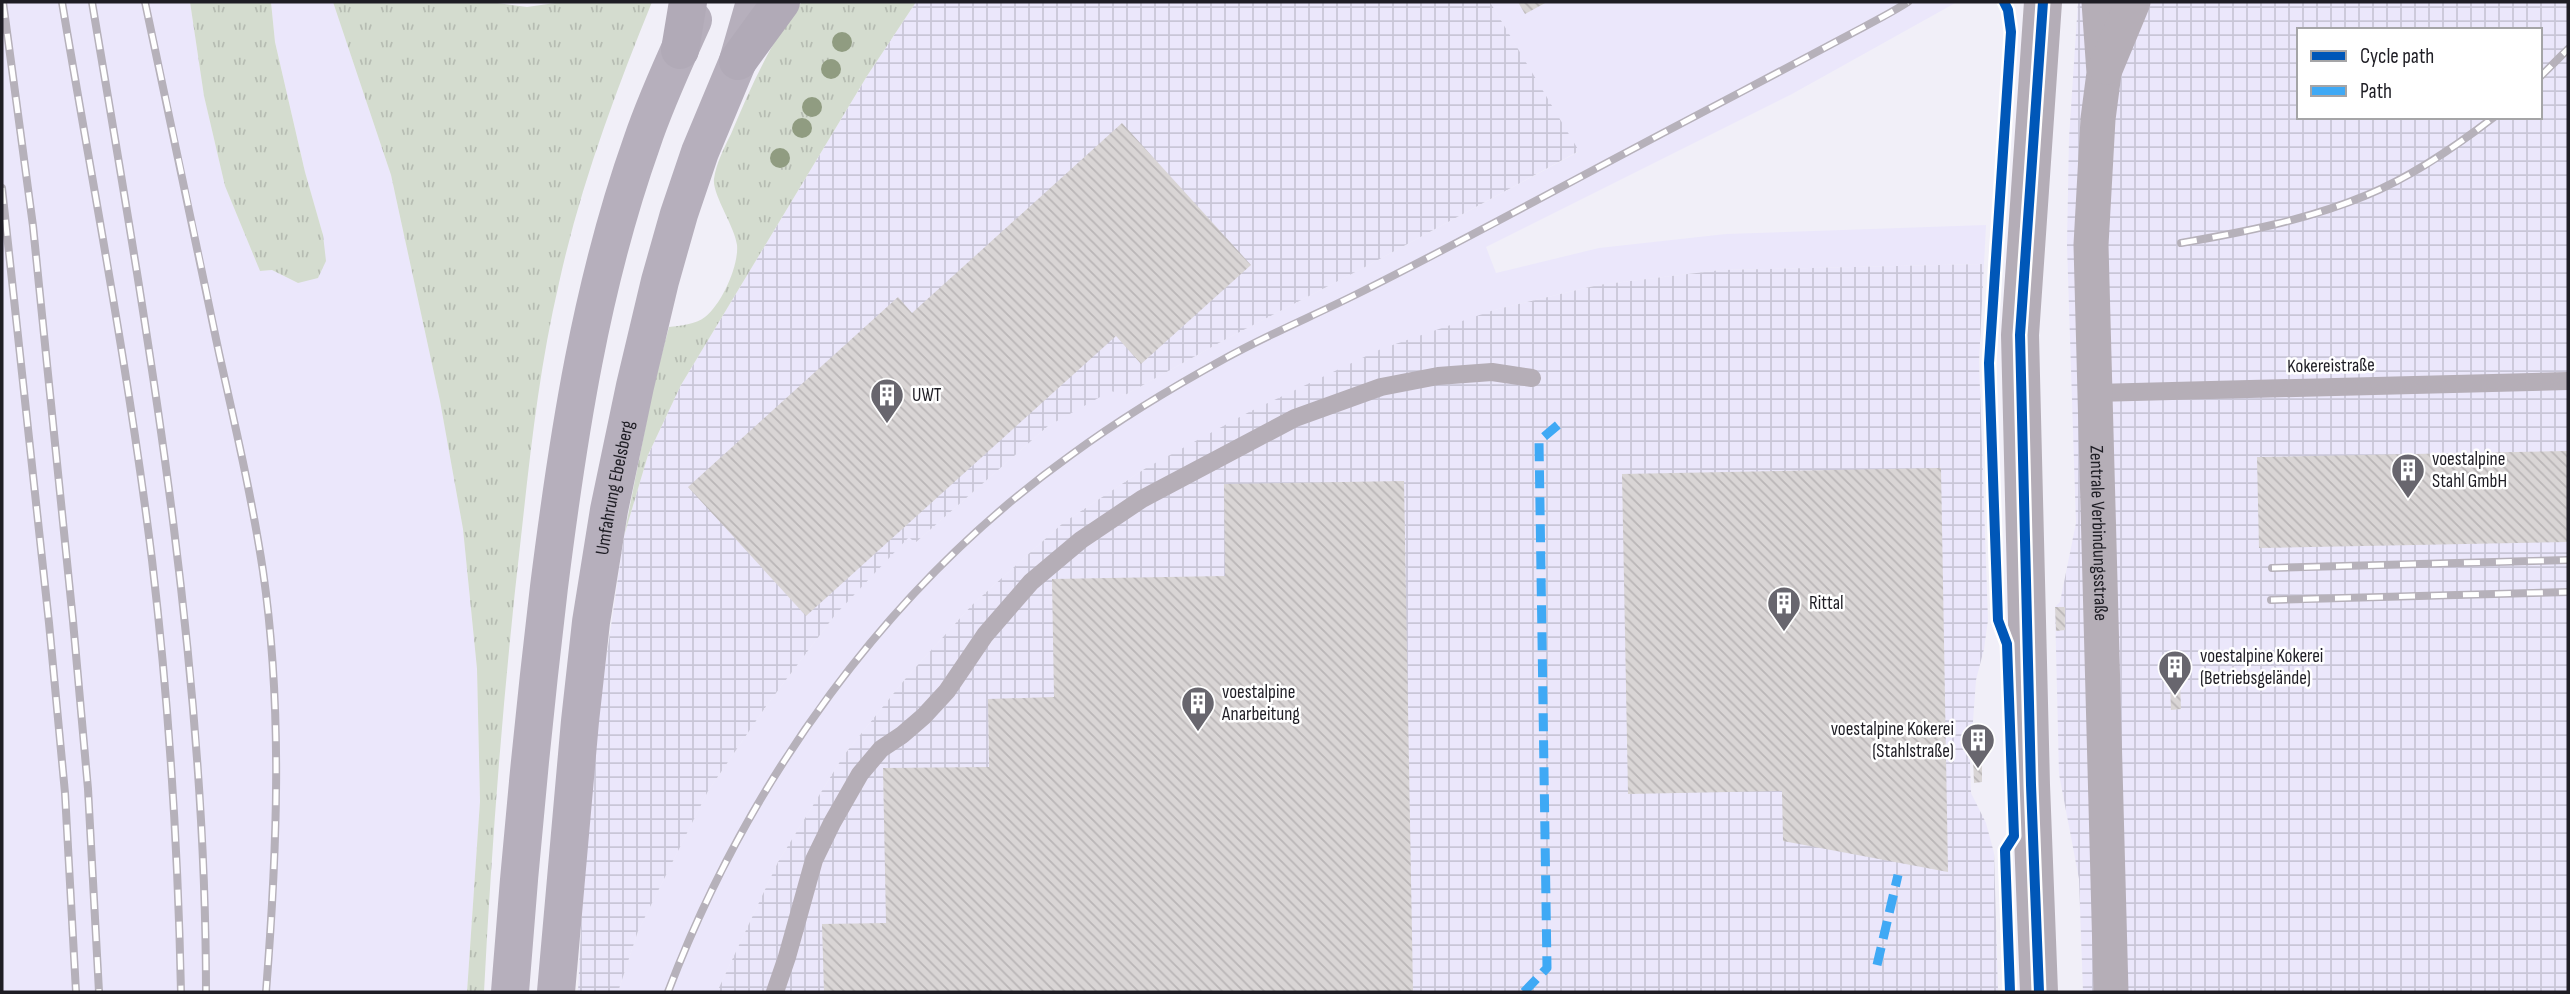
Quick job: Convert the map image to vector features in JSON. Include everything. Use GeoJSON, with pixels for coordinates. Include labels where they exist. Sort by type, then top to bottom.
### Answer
{"type":"FeatureCollection","features":[{"type":"Feature","properties":{"kind":"highway"},"geometry":{"type":"LineString","coordinates":[[680,50],[688,2]]}},
{"type":"Feature","properties":{"kind":"highway"},"geometry":{"type":"LineString","coordinates":[[738,61],[781,2]]}},
{"type":"Feature","properties":{"kind":"main road"},"geometry":{"type":"LineString","coordinates":[[510,992],[532,727],[559,507],[577,394],[605,262],[642,141],[701,2]]}},
{"type":"Feature","properties":{"kind":"main road","name":"Umfahrung Ebelsberg"},"geometry":{"type":"LineString","coordinates":[[556,992],[580,721],[591,622],[609,510],[663,268],[700,152],[738,61],[755,2]]}},
{"type":"Feature","properties":{"kind":"street"},"geometry":{"type":"LineString","coordinates":[[2039,992],[2031,799],[2020,335],[2043,2]]}},
{"type":"Feature","properties":{"kind":"street"},"geometry":{"type":"LineString","coordinates":[[2099,2],[2104,73]]}},
{"type":"Feature","properties":{"kind":"street"},"geometry":{"type":"LineString","coordinates":[[2104,73],[2133,2]]}},
{"type":"Feature","properties":{"kind":"street","name":"Zentrale Verbindungsstraße"},"geometry":{"type":"LineString","coordinates":[[2104,73],[2098,119],[2091,245],[2111,992]]}},
{"type":"Feature","properties":{"kind":"lane"},"geometry":{"type":"LineString","coordinates":[[775,992],[814,860],[860,774],[881,749],[924,716],[947,691],[985,635],[1031,582],[1081,540],[1142,499],[1296,418],[1381,387],[1438,376],[1492,372],[1532,378]]}},
{"type":"Feature","properties":{"kind":"lane","name":"Kokereistraße"},"geometry":{"type":"LineString","coordinates":[[2095,393],[2568,381]]}},
{"type":"Feature","properties":{"kind":"shaded area"},"geometry":{"type":"Polygon","coordinates":[[[2,2],[190,2],[204,96],[225,186],[260,271],[272,270],[298,283],[323,235],[305,172],[275,42],[271,2],[333,2],[391,175],[440,401],[463,529],[477,669],[480,801],[467,992],[2,992],[2,2]]]}},
{"type":"Feature","properties":{"kind":"shaded area"},"geometry":{"type":"Polygon","coordinates":[[[916,2],[1490,2],[1579,151],[1125,395],[1111,391],[1048,426],[915,543],[909,537],[835,615],[767,705],[708,791],[638,931],[618,992],[578,992],[583,885],[598,716],[624,536],[648,455],[681,385],[867,76],[916,2]]]}},
{"type":"Feature","properties":{"kind":"shaded area"},"geometry":{"type":"Polygon","coordinates":[[[1490,2],[1957,2],[1792,94],[1486,247],[1496,273],[1599,248],[1726,234],[1986,225],[1984,264],[1721,270],[1598,285],[1494,310],[1146,468],[1063,523],[972,605],[906,678],[844,755],[778,862],[717,992],[618,992],[638,931],[708,791],[767,705],[835,615],[909,536],[915,543],[1048,426],[1111,390],[1125,395],[1578,152],[1490,2]]]}},
{"type":"Feature","properties":{"kind":"shaded area"},"geometry":{"type":"Polygon","coordinates":[[[2078,2],[2568,2],[2568,992],[2083,992],[2079,879],[2059,774],[2055,607],[2060,602],[2076,523],[2067,245],[2069,138],[2078,2]]]}},
{"type":"Feature","properties":{"kind":"shaded area"},"geometry":{"type":"Polygon","coordinates":[[[1984,264],[1979,362],[1988,620],[1976,680],[1970,763],[1971,793],[1986,823],[1994,853],[1998,992],[717,992],[778,862],[844,755],[906,678],[972,605],[1063,523],[1146,468],[1249,412],[1381,349],[1494,310],[1598,285],[1721,270],[1984,264]]]}},
{"type":"Feature","properties":{"kind":"green space"},"geometry":{"type":"Polygon","coordinates":[[[190,2],[271,2],[275,42],[305,172],[323,235],[326,261],[318,278],[298,283],[272,270],[260,271],[225,186],[204,96],[190,2]]]}},
{"type":"Feature","properties":{"kind":"green space"},"geometry":{"type":"Polygon","coordinates":[[[333,2],[490,2],[527,7],[562,2],[652,2],[588,176],[568,247],[546,344],[510,644],[484,992],[467,992],[480,801],[477,669],[463,529],[440,401],[391,175],[333,2]]]}},
{"type":"Feature","properties":{"kind":"green space"},"geometry":{"type":"Polygon","coordinates":[[[802,2],[916,2],[867,76],[681,385],[648,455],[624,536],[654,383],[669,327],[705,317],[723,294],[735,263],[737,245],[714,185],[718,162],[762,65],[780,32],[802,2]]]}},
{"type":"Feature","properties":{"kind":"building"},"geometry":{"type":"Polygon","coordinates":[[[1518,2],[1547,2],[1525,14],[1518,2]]]}},
{"type":"Feature","properties":{"kind":"building","name":"UWT"},"geometry":{"type":"Polygon","coordinates":[[[1122,123],[1251,265],[1141,364],[1116,336],[806,616],[688,487],[898,297],[912,313],[1122,123]]]}},
{"type":"Feature","properties":{"kind":"building","name":"voestalpine Stahl GmbH"},"geometry":{"type":"Polygon","coordinates":[[[2568,451],[2568,542],[2259,548],[2257,457],[2568,451]]]}},
{"type":"Feature","properties":{"kind":"building","name":"Rittal"},"geometry":{"type":"Polygon","coordinates":[[[1941,468],[1948,872],[1783,841],[1782,791],[1628,794],[1622,474],[1941,468]]]}},
{"type":"Feature","properties":{"kind":"building","name":"voestalpine Anarbeitung"},"geometry":{"type":"Polygon","coordinates":[[[1404,481],[1413,992],[824,992],[822,924],[886,923],[883,768],[989,767],[988,699],[1054,697],[1052,579],[1225,576],[1224,484],[1404,481]]]}},
{"type":"Feature","properties":{"kind":"building"},"geometry":{"type":"Polygon","coordinates":[[[2055,607],[2065,607],[2065,630],[2056,631],[2055,607]]]}},
{"type":"Feature","properties":{"kind":"building","name":"voestalpine Kokerei (Betriebsgelände)"},"geometry":{"type":"Polygon","coordinates":[[[2180,683],[2181,709],[2171,710],[2170,684],[2180,683]]]}},
{"type":"Feature","properties":{"kind":"building","name":"voestalpine Kokerei (Stahlstraße)"},"geometry":{"type":"Polygon","coordinates":[[[1973,758],[1982,758],[1982,782],[1974,783],[1973,758]]]}},
{"type":"Feature","properties":{"kind":"railway"},"geometry":{"type":"LineString","coordinates":[[3,2],[33,226],[73,621],[88,789],[99,992]]}},
{"type":"Feature","properties":{"kind":"railway"},"geometry":{"type":"LineString","coordinates":[[62,2],[122,350],[152,560],[172,776],[181,992]]}},
{"type":"Feature","properties":{"kind":"railway"},"geometry":{"type":"LineString","coordinates":[[92,2],[170,495],[196,743],[206,992]]}},
{"type":"Feature","properties":{"kind":"railway"},"geometry":{"type":"LineString","coordinates":[[145,2],[243,462],[263,571],[276,728],[273,887],[266,992]]}},
{"type":"Feature","properties":{"kind":"railway"},"geometry":{"type":"LineString","coordinates":[[668,992],[701,914],[739,838],[782,764],[830,694],[884,627],[942,565],[1004,507],[1108,429],[1204,370],[1439,252],[1908,2]]}},
{"type":"Feature","properties":{"kind":"railway"},"geometry":{"type":"LineString","coordinates":[[2542,75],[2568,49]]}},
{"type":"Feature","properties":{"kind":"railway"},"geometry":{"type":"LineString","coordinates":[[2181,243],[2252,230],[2367,195],[2433,160],[2491,119]]}},
{"type":"Feature","properties":{"kind":"railway"},"geometry":{"type":"LineString","coordinates":[[2,188],[65,793],[76,992]]}},
{"type":"Feature","properties":{"kind":"railway"},"geometry":{"type":"LineString","coordinates":[[2272,568],[2568,560]]}},
{"type":"Feature","properties":{"kind":"railway"},"geometry":{"type":"LineString","coordinates":[[2271,600],[2568,592]]}},
{"type":"Feature","properties":{"kind":"marked path"},"geometry":{"type":"LineString","coordinates":[[1524,992],[1547,968],[1539,441],[1559,424]]}},
{"type":"Feature","properties":{"kind":"marked path"},"geometry":{"type":"LineString","coordinates":[[1877,965],[1898,875]]}},
{"type":"Feature","properties":{"kind":"cycle path"},"geometry":{"type":"LineString","coordinates":[[2004,2],[2011,32],[1989,363],[1998,620],[2007,644],[2014,836],[2005,850],[2010,992]]}},
{"type":"Feature","properties":{"kind":"cycle path"},"geometry":{"type":"LineString","coordinates":[[2039,992],[2020,335],[2043,2]]}},
{"type":"Feature","properties":{"kind":"place","name":"UWT"},"geometry":{"type":"Point","coordinates":[887,425]}},
{"type":"Feature","properties":{"kind":"place","name":"voestalpine Stahl GmbH"},"geometry":{"type":"Point","coordinates":[2408,500]}},
{"type":"Feature","properties":{"kind":"place","name":"Rittal"},"geometry":{"type":"Point","coordinates":[1784,633]}},
{"type":"Feature","properties":{"kind":"place","name":"voestalpine Kokerei (Betriebsgelände)"},"geometry":{"type":"Point","coordinates":[2175,697]}},
{"type":"Feature","properties":{"kind":"place","name":"voestalpine Anarbeitung"},"geometry":{"type":"Point","coordinates":[1198,733]}},
{"type":"Feature","properties":{"kind":"place","name":"voestalpine Kokerei (Stahlstraße)"},"geometry":{"type":"Point","coordinates":[1978,770]}}]}
